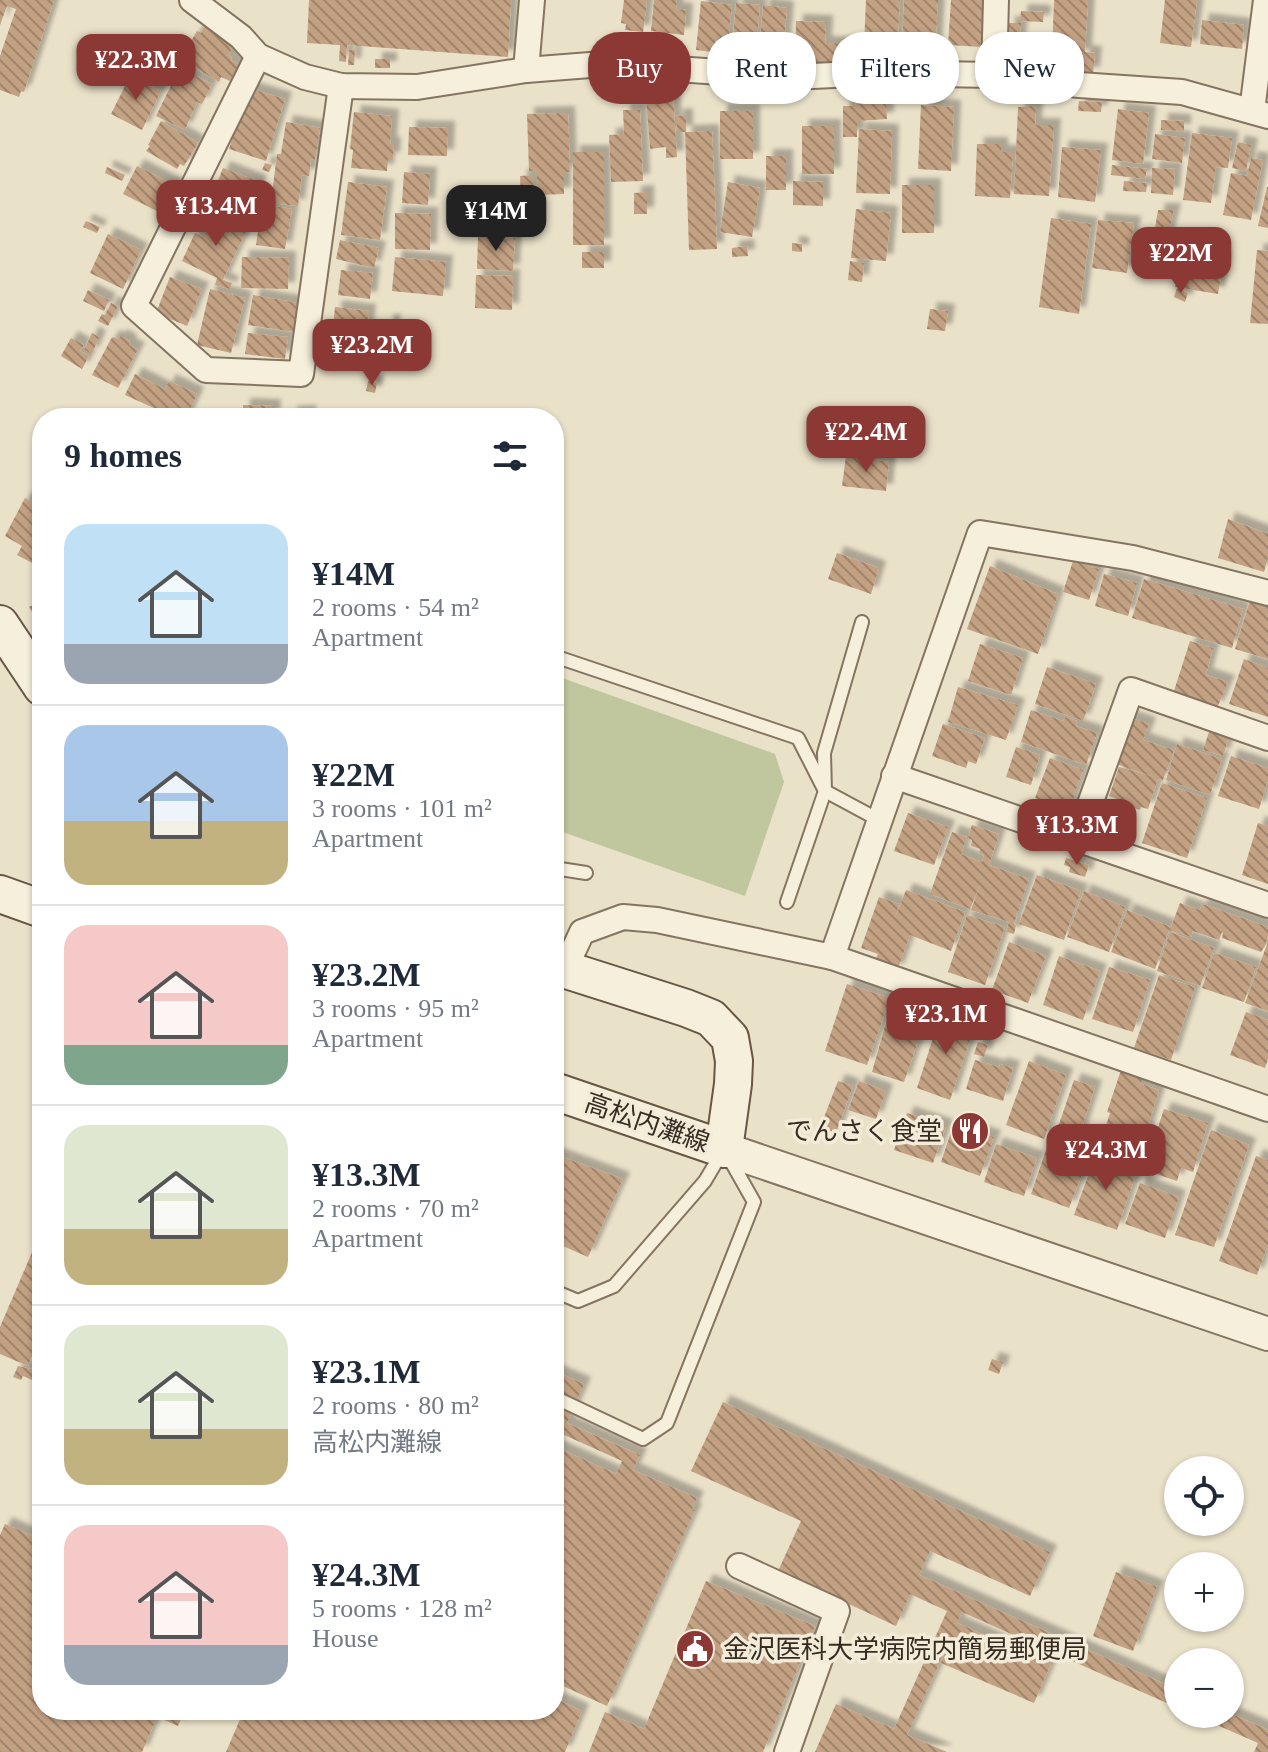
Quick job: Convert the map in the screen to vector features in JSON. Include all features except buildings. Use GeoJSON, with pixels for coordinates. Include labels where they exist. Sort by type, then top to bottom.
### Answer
{"type":"FeatureCollection","features":[{"type":"Feature","properties":{"kind":"main road"},"geometry":{"type":"LineString","coordinates":[[0,624],[32,672]]}},
{"type":"Feature","properties":{"kind":"main road"},"geometry":{"type":"LineString","coordinates":[[0,894],[32,905]]}},
{"type":"Feature","properties":{"kind":"main road","name":"高松内灘線"},"geometry":{"type":"LineString","coordinates":[[564,968],[711,1018],[730,1038],[734,1061],[724,1149],[564,1094]]}},
{"type":"Feature","properties":{"kind":"street"},"geometry":{"type":"LineString","coordinates":[[192,0],[241,37],[258,56],[305,77],[341,86],[417,87],[526,70],[603,64],[792,77],[875,73],[975,75]]}},
{"type":"Feature","properties":{"kind":"street"},"geometry":{"type":"LineString","coordinates":[[526,70],[532,0]]}},
{"type":"Feature","properties":{"kind":"street"},"geometry":{"type":"LineString","coordinates":[[995,32],[996,0]]}},
{"type":"Feature","properties":{"kind":"street"},"geometry":{"type":"LineString","coordinates":[[1084,85],[1182,92],[1260,113],[1266,0]]}},
{"type":"Feature","properties":{"kind":"street"},"geometry":{"type":"LineString","coordinates":[[258,56],[134,306],[206,370],[301,374],[341,86]]}},
{"type":"Feature","properties":{"kind":"street"},"geometry":{"type":"LineString","coordinates":[[832,957],[980,533],[1133,558],[1268,593]]}},
{"type":"Feature","properties":{"kind":"street"},"geometry":{"type":"LineString","coordinates":[[1077,840],[1131,690],[1268,738]]}},
{"type":"Feature","properties":{"kind":"street"},"geometry":{"type":"LineString","coordinates":[[894,776],[1268,905]]}},
{"type":"Feature","properties":{"kind":"street"},"geometry":{"type":"LineString","coordinates":[[564,961],[582,932],[594,926],[623,917],[657,920],[832,957],[1268,1109]]}},
{"type":"Feature","properties":{"kind":"street"},"geometry":{"type":"LineString","coordinates":[[724,1149],[1268,1334]]}},
{"type":"Feature","properties":{"kind":"street"},"geometry":{"type":"LineString","coordinates":[[739,1566],[837,1611],[787,1752]]}},
{"type":"Feature","properties":{"kind":"lane"},"geometry":{"type":"LineString","coordinates":[[787,902],[825,791],[824,753],[862,622]]}},
{"type":"Feature","properties":{"kind":"lane"},"geometry":{"type":"LineString","coordinates":[[564,659],[798,738],[825,791],[879,820]]}},
{"type":"Feature","properties":{"kind":"lane"},"geometry":{"type":"LineString","coordinates":[[564,870],[586,873]]}},
{"type":"Feature","properties":{"kind":"lane"},"geometry":{"type":"LineString","coordinates":[[564,1295],[578,1301],[614,1286],[705,1181],[724,1149],[754,1202],[667,1423],[643,1439],[564,1402]]}},
{"type":"Feature","properties":{"kind":"green space"},"geometry":{"type":"Polygon","coordinates":[[[564,679],[775,754],[784,782],[745,896],[564,833],[564,679]]]}},
{"type":"Feature","properties":{"kind":"place","name":"でんさく食堂"},"geometry":{"type":"Point","coordinates":[970,1131]}},
{"type":"Feature","properties":{"kind":"place","name":"金沢医科大学病院内簡易郵便局"},"geometry":{"type":"Point","coordinates":[695,1649]}}]}
